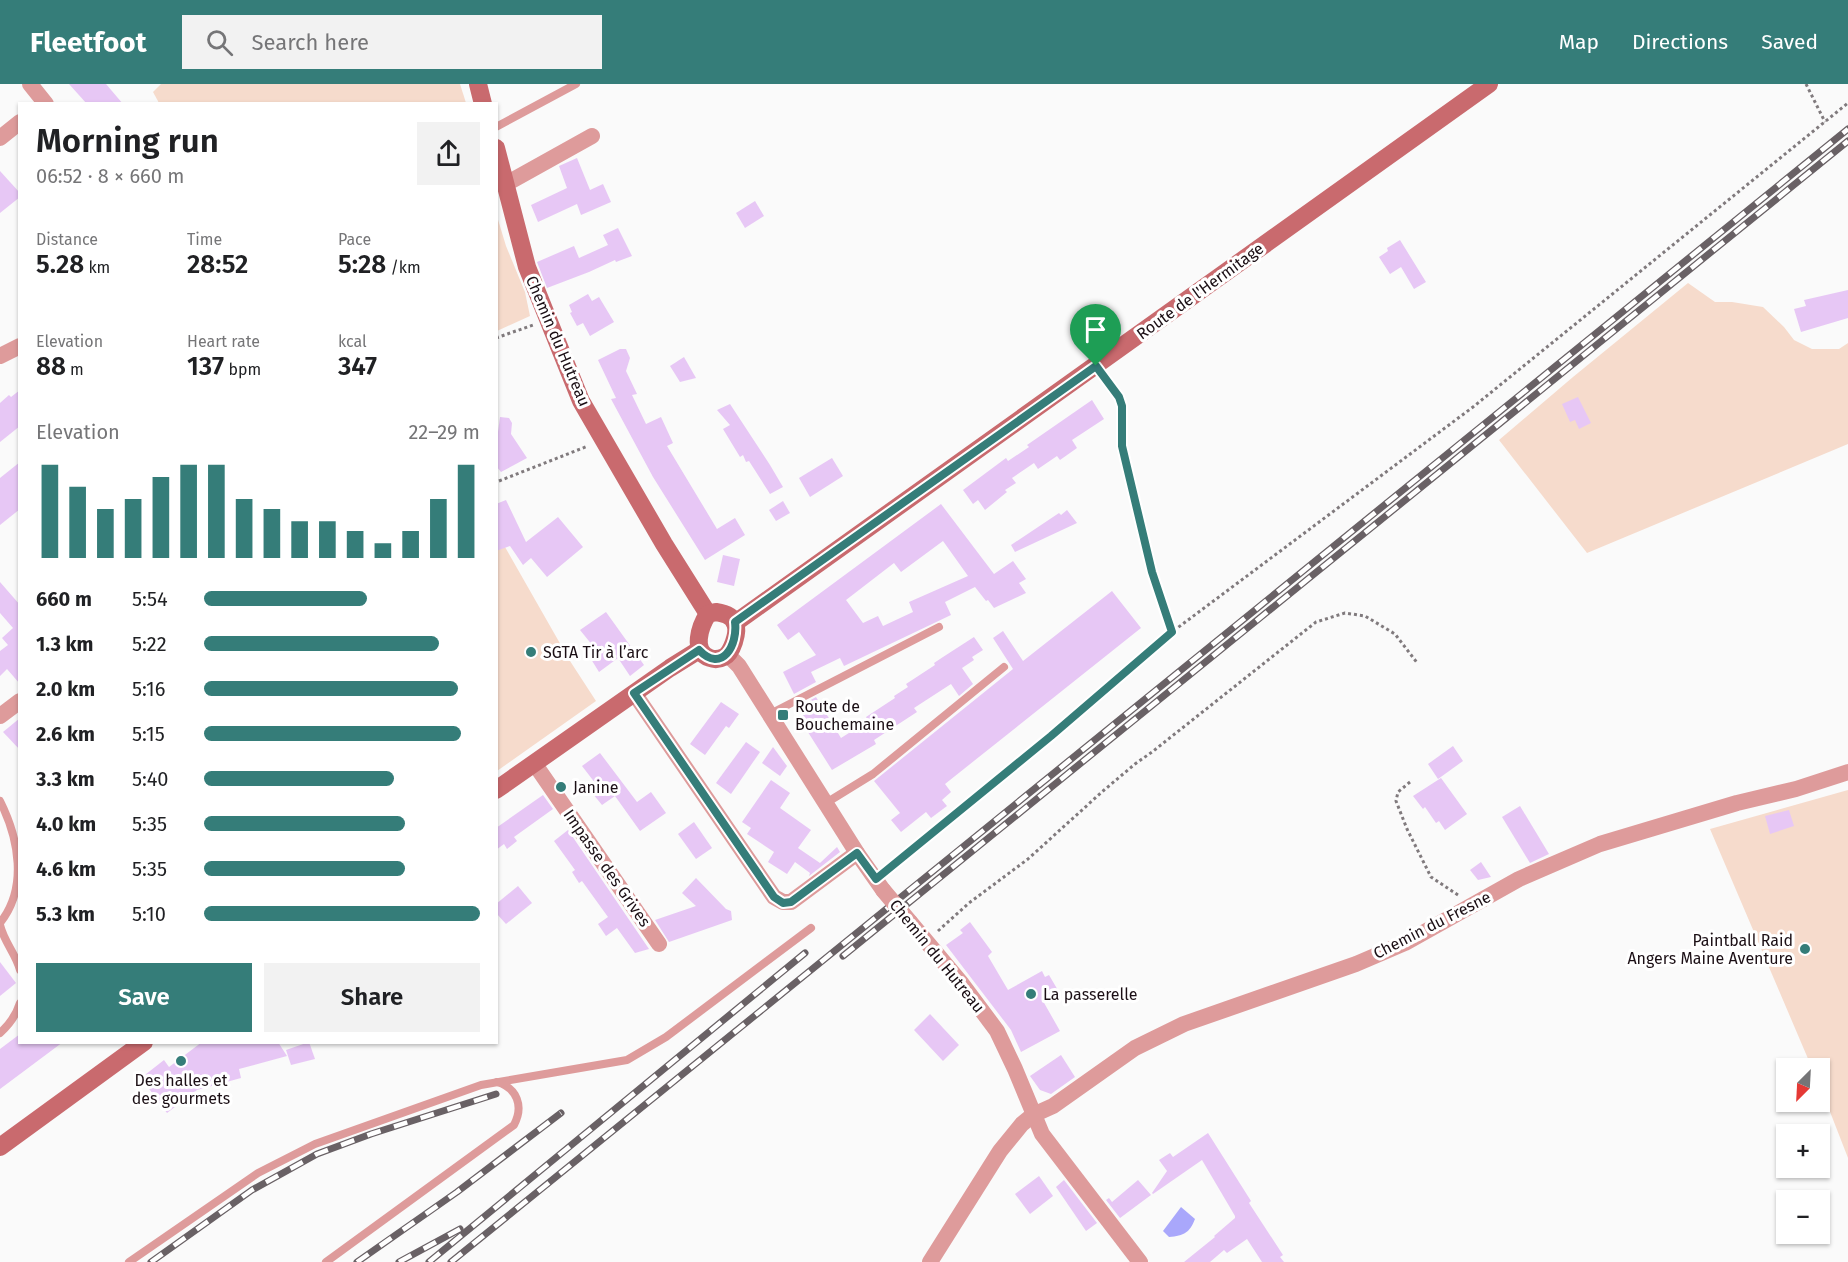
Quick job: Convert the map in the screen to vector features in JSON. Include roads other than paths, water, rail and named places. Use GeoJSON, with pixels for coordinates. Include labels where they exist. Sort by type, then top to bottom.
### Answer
{"type":"FeatureCollection","features":[{"type":"Feature","properties":{"kind":"street"},"geometry":{"type":"LineString","coordinates":[[30,84],[43,102]]}},
{"type":"Feature","properties":{"kind":"street"},"geometry":{"type":"LineString","coordinates":[[478,84],[482,102]]}},
{"type":"Feature","properties":{"kind":"street","name":"Route de l'Hermitage"},"geometry":{"type":"LineString","coordinates":[[735,622],[1489,84]]}},
{"type":"Feature","properties":{"kind":"street"},"geometry":{"type":"LineString","coordinates":[[0,138],[18,124]]}},
{"type":"Feature","properties":{"kind":"street"},"geometry":{"type":"LineString","coordinates":[[505,182],[513,180],[592,136]]}},
{"type":"Feature","properties":{"kind":"street","name":"Chemin du Hutreau"},"geometry":{"type":"LineString","coordinates":[[498,156],[527,267],[581,401],[664,544],[708,614]]}},
{"type":"Feature","properties":{"kind":"street"},"geometry":{"type":"LineString","coordinates":[[0,356],[18,347]]}},
{"type":"Feature","properties":{"kind":"street"},"geometry":{"type":"LineString","coordinates":[[722,613],[730,616],[735,622],[736,629],[728,655],[720,659],[711,659],[699,650],[698,644],[703,621],[708,614],[722,613]]}},
{"type":"Feature","properties":{"kind":"street"},"geometry":{"type":"LineString","coordinates":[[498,789],[699,650]]}},
{"type":"Feature","properties":{"kind":"street","name":"Chemin du Hutreau"},"geometry":{"type":"LineString","coordinates":[[728,655],[739,666],[857,853],[997,1031],[1042,1134],[1140,1262]]}},
{"type":"Feature","properties":{"kind":"street"},"geometry":{"type":"LineString","coordinates":[[634,693],[778,901],[791,902],[857,853]]}},
{"type":"Feature","properties":{"kind":"street"},"geometry":{"type":"LineString","coordinates":[[0,716],[18,702]]}},
{"type":"Feature","properties":{"kind":"street","name":"Impasse des Grives"},"geometry":{"type":"LineString","coordinates":[[534,763],[659,944]]}},
{"type":"Feature","properties":{"kind":"street","name":"Chemin du Fresne"},"geometry":{"type":"LineString","coordinates":[[930,1262],[1000,1152],[1016,1131],[1033,1115],[1053,1106],[1135,1048],[1184,1024],[1356,964],[1405,943],[1519,879],[1600,844],[1737,803],[1796,789],[1848,772]]}},
{"type":"Feature","properties":{"kind":"street"},"geometry":{"type":"LineString","coordinates":[[0,1147],[141,1044]]}},
{"type":"Feature","properties":{"kind":"lane"},"geometry":{"type":"LineString","coordinates":[[498,126],[576,84]]}},
{"type":"Feature","properties":{"kind":"lane"},"geometry":{"type":"LineString","coordinates":[[770,714],[939,627]]}},
{"type":"Feature","properties":{"kind":"lane"},"geometry":{"type":"LineString","coordinates":[[826,803],[873,774],[1004,667]]}},
{"type":"Feature","properties":{"kind":"lane"},"geometry":{"type":"LineString","coordinates":[[0,801],[7,815],[17,850],[18,883],[8,913],[0,924],[3,937],[18,965]]}},
{"type":"Feature","properties":{"kind":"lane"},"geometry":{"type":"LineString","coordinates":[[129,1262],[258,1173],[315,1144],[481,1085],[627,1060],[674,1031],[811,928]]}},
{"type":"Feature","properties":{"kind":"lane"},"geometry":{"type":"LineString","coordinates":[[0,1033],[9,1026],[18,1009]]}},
{"type":"Feature","properties":{"kind":"lane"},"geometry":{"type":"LineString","coordinates":[[326,1262],[514,1125],[519,1112],[517,1097],[509,1087],[497,1082]]}},
{"type":"Feature","properties":{"kind":"railway"},"geometry":{"type":"LineString","coordinates":[[451,1262],[1848,129]]}},
{"type":"Feature","properties":{"kind":"railway"},"geometry":{"type":"LineString","coordinates":[[843,956],[1848,141]]}},
{"type":"Feature","properties":{"kind":"railway"},"geometry":{"type":"LineString","coordinates":[[429,1262],[805,953]]}},
{"type":"Feature","properties":{"kind":"railway"},"geometry":{"type":"LineString","coordinates":[[151,1262],[252,1190],[317,1154],[371,1134],[496,1094]]}},
{"type":"Feature","properties":{"kind":"railway"},"geometry":{"type":"LineString","coordinates":[[357,1262],[457,1192],[561,1113]]}},
{"type":"Feature","properties":{"kind":"railway"},"geometry":{"type":"LineString","coordinates":[[399,1262],[460,1229]]}},
{"type":"Feature","properties":{"kind":"place","name":"SGTA Tir à l’arc"},"geometry":{"type":"Point","coordinates":[531,652]}},
{"type":"Feature","properties":{"kind":"place","name":"Route de Bouchemaine"},"geometry":{"type":"Point","coordinates":[783,715]}},
{"type":"Feature","properties":{"kind":"place","name":"Janine"},"geometry":{"type":"Point","coordinates":[561,787]}},
{"type":"Feature","properties":{"kind":"place","name":"Paintball Raid Angers Maine Aventure"},"geometry":{"type":"Point","coordinates":[1805,949]}},
{"type":"Feature","properties":{"kind":"place","name":"La passerelle"},"geometry":{"type":"Point","coordinates":[1031,994]}},
{"type":"Feature","properties":{"kind":"place","name":"Des halles et des gourmets"},"geometry":{"type":"Point","coordinates":[181,1061]}}]}
